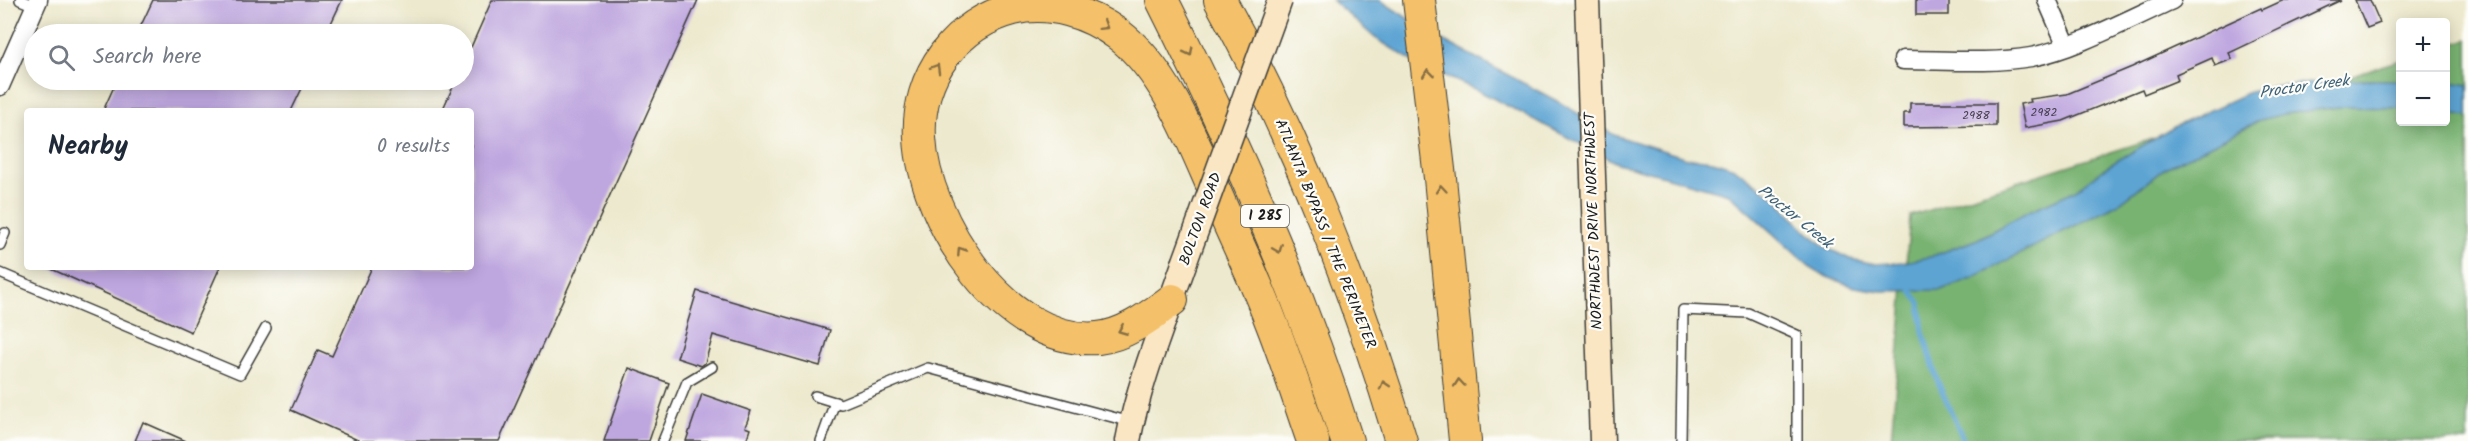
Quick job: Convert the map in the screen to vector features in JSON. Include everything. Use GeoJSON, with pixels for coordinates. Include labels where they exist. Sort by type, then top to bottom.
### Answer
{"type":"FeatureCollection","features":[{"type":"Feature","properties":{"kind":"highway","name":"I 285"},"geometry":{"type":"LineString","coordinates":[[1162,0],[1215,104],[1265,217],[1323,366],[1347,441]]}},
{"type":"Feature","properties":{"kind":"highway","name":"ATLANTA BYPASS / THE PERIMETER"},"geometry":{"type":"LineString","coordinates":[[1220,0],[1278,115],[1311,189],[1374,354],[1401,441]]}},
{"type":"Feature","properties":{"kind":"highway"},"geometry":{"type":"LineString","coordinates":[[1419,0],[1436,131],[1465,441]]}},
{"type":"Feature","properties":{"kind":"highway"},"geometry":{"type":"LineString","coordinates":[[1172,300],[1133,326],[1111,335],[1088,338],[1064,335],[1040,326],[1010,305],[986,284],[965,258],[932,197],[924,170],[920,138],[921,112],[927,86],[937,64],[970,29],[990,17],[1014,9],[1035,6],[1062,8],[1093,19],[1120,36],[1141,57],[1162,86],[1186,127],[1270,319],[1313,441]]}},
{"type":"Feature","properties":{"kind":"main road","name":"BOLTON ROAD"},"geometry":{"type":"LineString","coordinates":[[1130,431],[1184,264],[1280,0]]}},
{"type":"Feature","properties":{"kind":"main road","name":"NORTHWEST DRIVE NORTHWEST"},"geometry":{"type":"LineString","coordinates":[[1587,0],[1602,441]]}},
{"type":"Feature","properties":{"kind":"street"},"geometry":{"type":"LineString","coordinates":[[2047,0],[2067,46]]}},
{"type":"Feature","properties":{"kind":"street"},"geometry":{"type":"LineString","coordinates":[[1903,60],[1999,61],[2033,57],[2067,46],[2172,0]]}},
{"type":"Feature","properties":{"kind":"street"},"geometry":{"type":"LineString","coordinates":[[0,86],[31,2]]}},
{"type":"Feature","properties":{"kind":"lane"},"geometry":{"type":"LineString","coordinates":[[0,245],[5,233]]}},
{"type":"Feature","properties":{"kind":"lane"},"geometry":{"type":"LineString","coordinates":[[0,273],[240,374],[266,328]]}},
{"type":"Feature","properties":{"kind":"lane"},"geometry":{"type":"LineString","coordinates":[[1682,441],[1683,310],[1748,313],[1797,335],[1797,441]]}},
{"type":"Feature","properties":{"kind":"lane"},"geometry":{"type":"LineString","coordinates":[[663,441],[687,382],[712,367]]}},
{"type":"Feature","properties":{"kind":"lane"},"geometry":{"type":"LineString","coordinates":[[814,396],[841,404],[928,368],[1130,431]]}},
{"type":"Feature","properties":{"kind":"lane"},"geometry":{"type":"LineString","coordinates":[[821,441],[835,402]]}},
{"type":"Feature","properties":{"kind":"green space"},"geometry":{"type":"Polygon","coordinates":[[[2468,39],[2468,441],[1891,441],[1910,216],[2396,61],[2396,126],[2450,126],[2450,45],[2468,39]]]}},
{"type":"Feature","properties":{"kind":"water","name":"Proctor Creek"},"geometry":{"type":"Polygon","coordinates":[[[1332,0],[1380,0],[1435,36],[1557,101],[1614,135],[1687,158],[1713,161],[1734,168],[1777,199],[1801,226],[1825,247],[1850,259],[1876,264],[1930,257],[1978,239],[2025,213],[2074,191],[2105,168],[2174,127],[2247,93],[2273,86],[2353,80],[2396,80],[2396,108],[2338,107],[2284,114],[2260,120],[2164,169],[2121,202],[1975,277],[1941,290],[1881,291],[1855,287],[1827,277],[1809,266],[1729,194],[1617,163],[1479,91],[1414,62],[1375,38],[1332,0]]]}},
{"type":"Feature","properties":{"kind":"water"},"geometry":{"type":"Polygon","coordinates":[[[2450,82],[2468,85],[2468,117],[2450,114],[2450,82]]]}},
{"type":"Feature","properties":{"kind":"building"},"geometry":{"type":"Polygon","coordinates":[[[153,0],[342,0],[331,24],[142,24],[153,0]]]}},
{"type":"Feature","properties":{"kind":"building"},"geometry":{"type":"Polygon","coordinates":[[[492,0],[698,0],[499,441],[360,441],[291,410],[318,350],[332,356],[371,270],[474,270],[474,108],[443,108],[451,90],[474,90],[474,40],[492,0]]]}},
{"type":"Feature","properties":{"kind":"building"},"geometry":{"type":"Polygon","coordinates":[[[1916,0],[1949,0],[1949,15],[1916,15],[1916,0]]]}},
{"type":"Feature","properties":{"kind":"building"},"geometry":{"type":"Polygon","coordinates":[[[2284,0],[2341,0],[2229,53],[2232,59],[2215,66],[2212,58],[2176,74],[2178,80],[2144,94],[2142,89],[2063,121],[2025,128],[2020,104],[2031,102],[2030,99],[2067,94],[2261,8],[2262,10],[2284,0]]]}},
{"type":"Feature","properties":{"kind":"building"},"geometry":{"type":"Polygon","coordinates":[[[2355,0],[2370,0],[2380,23],[2367,28],[2355,0]]]}},
{"type":"Feature","properties":{"kind":"building"},"geometry":{"type":"Polygon","coordinates":[[[112,90],[301,90],[292,108],[104,108],[112,90]]]}},
{"type":"Feature","properties":{"kind":"building"},"geometry":{"type":"Polygon","coordinates":[[[1910,103],[1996,103],[1996,126],[1904,127],[1904,113],[1910,113],[1910,103]]]}},
{"type":"Feature","properties":{"kind":"building"},"geometry":{"type":"Polygon","coordinates":[[[54,270],[219,270],[191,332],[54,270]]]}},
{"type":"Feature","properties":{"kind":"building"},"geometry":{"type":"Polygon","coordinates":[[[697,291],[830,330],[820,366],[713,335],[705,363],[701,366],[677,358],[697,291]]]}},
{"type":"Feature","properties":{"kind":"building"},"geometry":{"type":"Polygon","coordinates":[[[629,368],[669,383],[649,441],[604,441],[629,368]]]}},
{"type":"Feature","properties":{"kind":"building"},"geometry":{"type":"Polygon","coordinates":[[[702,394],[751,411],[745,427],[750,429],[746,441],[686,441],[702,394]]]}},
{"type":"Feature","properties":{"kind":"building"},"geometry":{"type":"Polygon","coordinates":[[[143,422],[186,441],[135,441],[143,422]]]}},
{"type":"Feature","properties":{"kind":"waterway"},"geometry":{"type":"LineString","coordinates":[[1909,286],[1920,304],[1923,332],[1938,382],[1964,441]]}}]}
